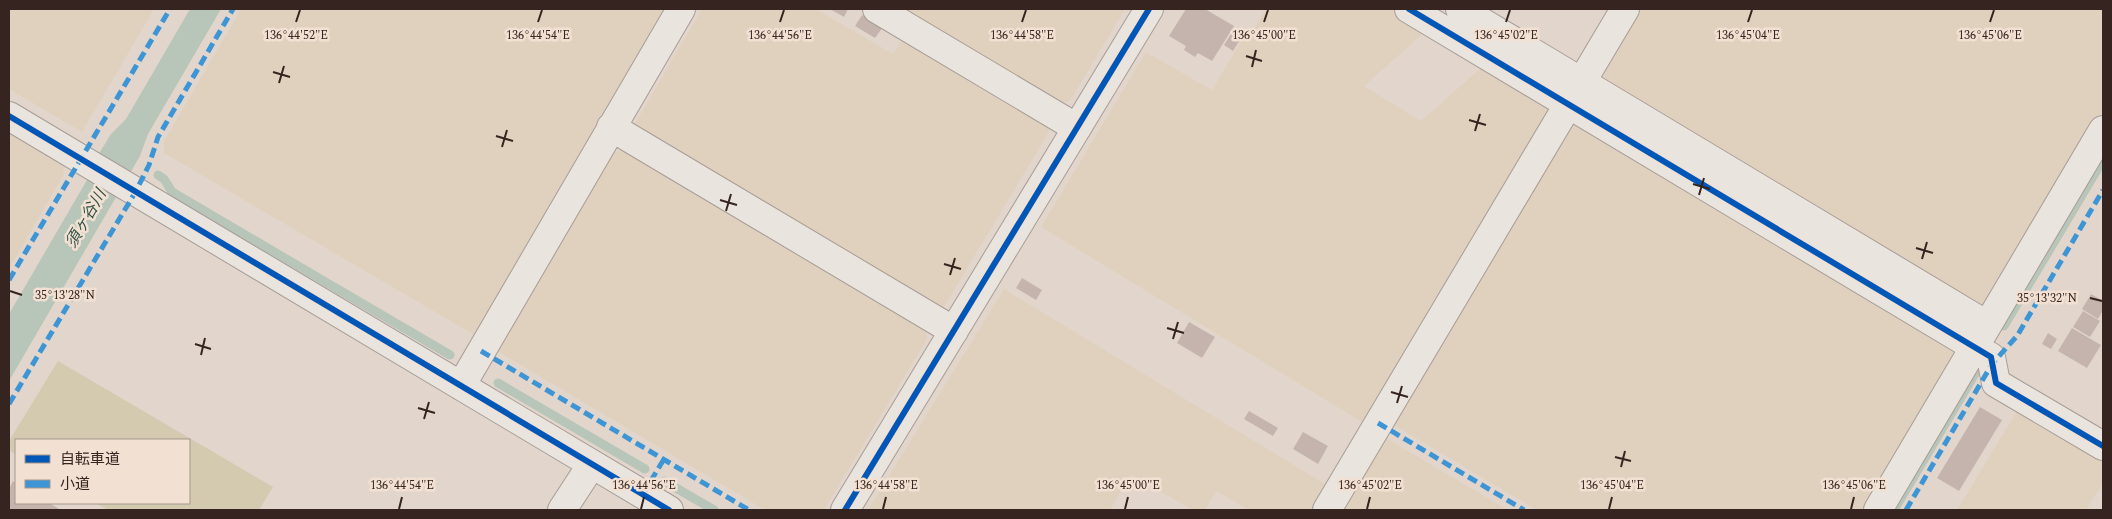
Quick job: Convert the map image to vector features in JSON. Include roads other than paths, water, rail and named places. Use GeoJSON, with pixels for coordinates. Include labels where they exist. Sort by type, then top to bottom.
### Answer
{"type":"FeatureCollection","features":[{"type":"Feature","properties":{"kind":"street"},"geometry":{"type":"LineString","coordinates":[[461,386],[681,9]]}},
{"type":"Feature","properties":{"kind":"street"},"geometry":{"type":"LineString","coordinates":[[877,9],[1077,128]]}},
{"type":"Feature","properties":{"kind":"street"},"geometry":{"type":"LineString","coordinates":[[845,510],[1149,9]]}},
{"type":"Feature","properties":{"kind":"street"},"geometry":{"type":"LineString","coordinates":[[1409,9],[1575,93],[1980,336],[1991,357],[1996,383],[2103,446]]}},
{"type":"Feature","properties":{"kind":"street"},"geometry":{"type":"LineString","coordinates":[[1460,9],[1575,93]]}},
{"type":"Feature","properties":{"kind":"street"},"geometry":{"type":"LineString","coordinates":[[1327,510],[1625,9]]}},
{"type":"Feature","properties":{"kind":"street"},"geometry":{"type":"LineString","coordinates":[[9,116],[669,510]]}},
{"type":"Feature","properties":{"kind":"street"},"geometry":{"type":"LineString","coordinates":[[612,128],[954,331]]}},
{"type":"Feature","properties":{"kind":"street"},"geometry":{"type":"LineString","coordinates":[[1878,510],[2103,130]]}},
{"type":"Feature","properties":{"kind":"street"},"geometry":{"type":"LineString","coordinates":[[562,510],[592,464]]}},
{"type":"Feature","properties":{"kind":"water","name":"須ヶ谷川"},"geometry":{"type":"Polygon","coordinates":[[[190,9],[221,9],[148,134],[140,156],[9,381],[9,314],[87,180],[100,152],[111,134],[126,119],[190,9]]]}},
{"type":"Feature","properties":{"kind":"waterway"},"geometry":{"type":"LineString","coordinates":[[2004,326],[2103,160]]}},
{"type":"Feature","properties":{"kind":"waterway"},"geometry":{"type":"LineString","coordinates":[[158,175],[164,179],[172,192],[450,355]]}},
{"type":"Feature","properties":{"kind":"waterway"},"geometry":{"type":"LineString","coordinates":[[1894,510],[1976,372]]}},
{"type":"Feature","properties":{"kind":"waterway"},"geometry":{"type":"LineString","coordinates":[[498,383],[645,469]]}},
{"type":"Feature","properties":{"kind":"waterway"},"geometry":{"type":"LineString","coordinates":[[664,481],[714,510]]}}]}
